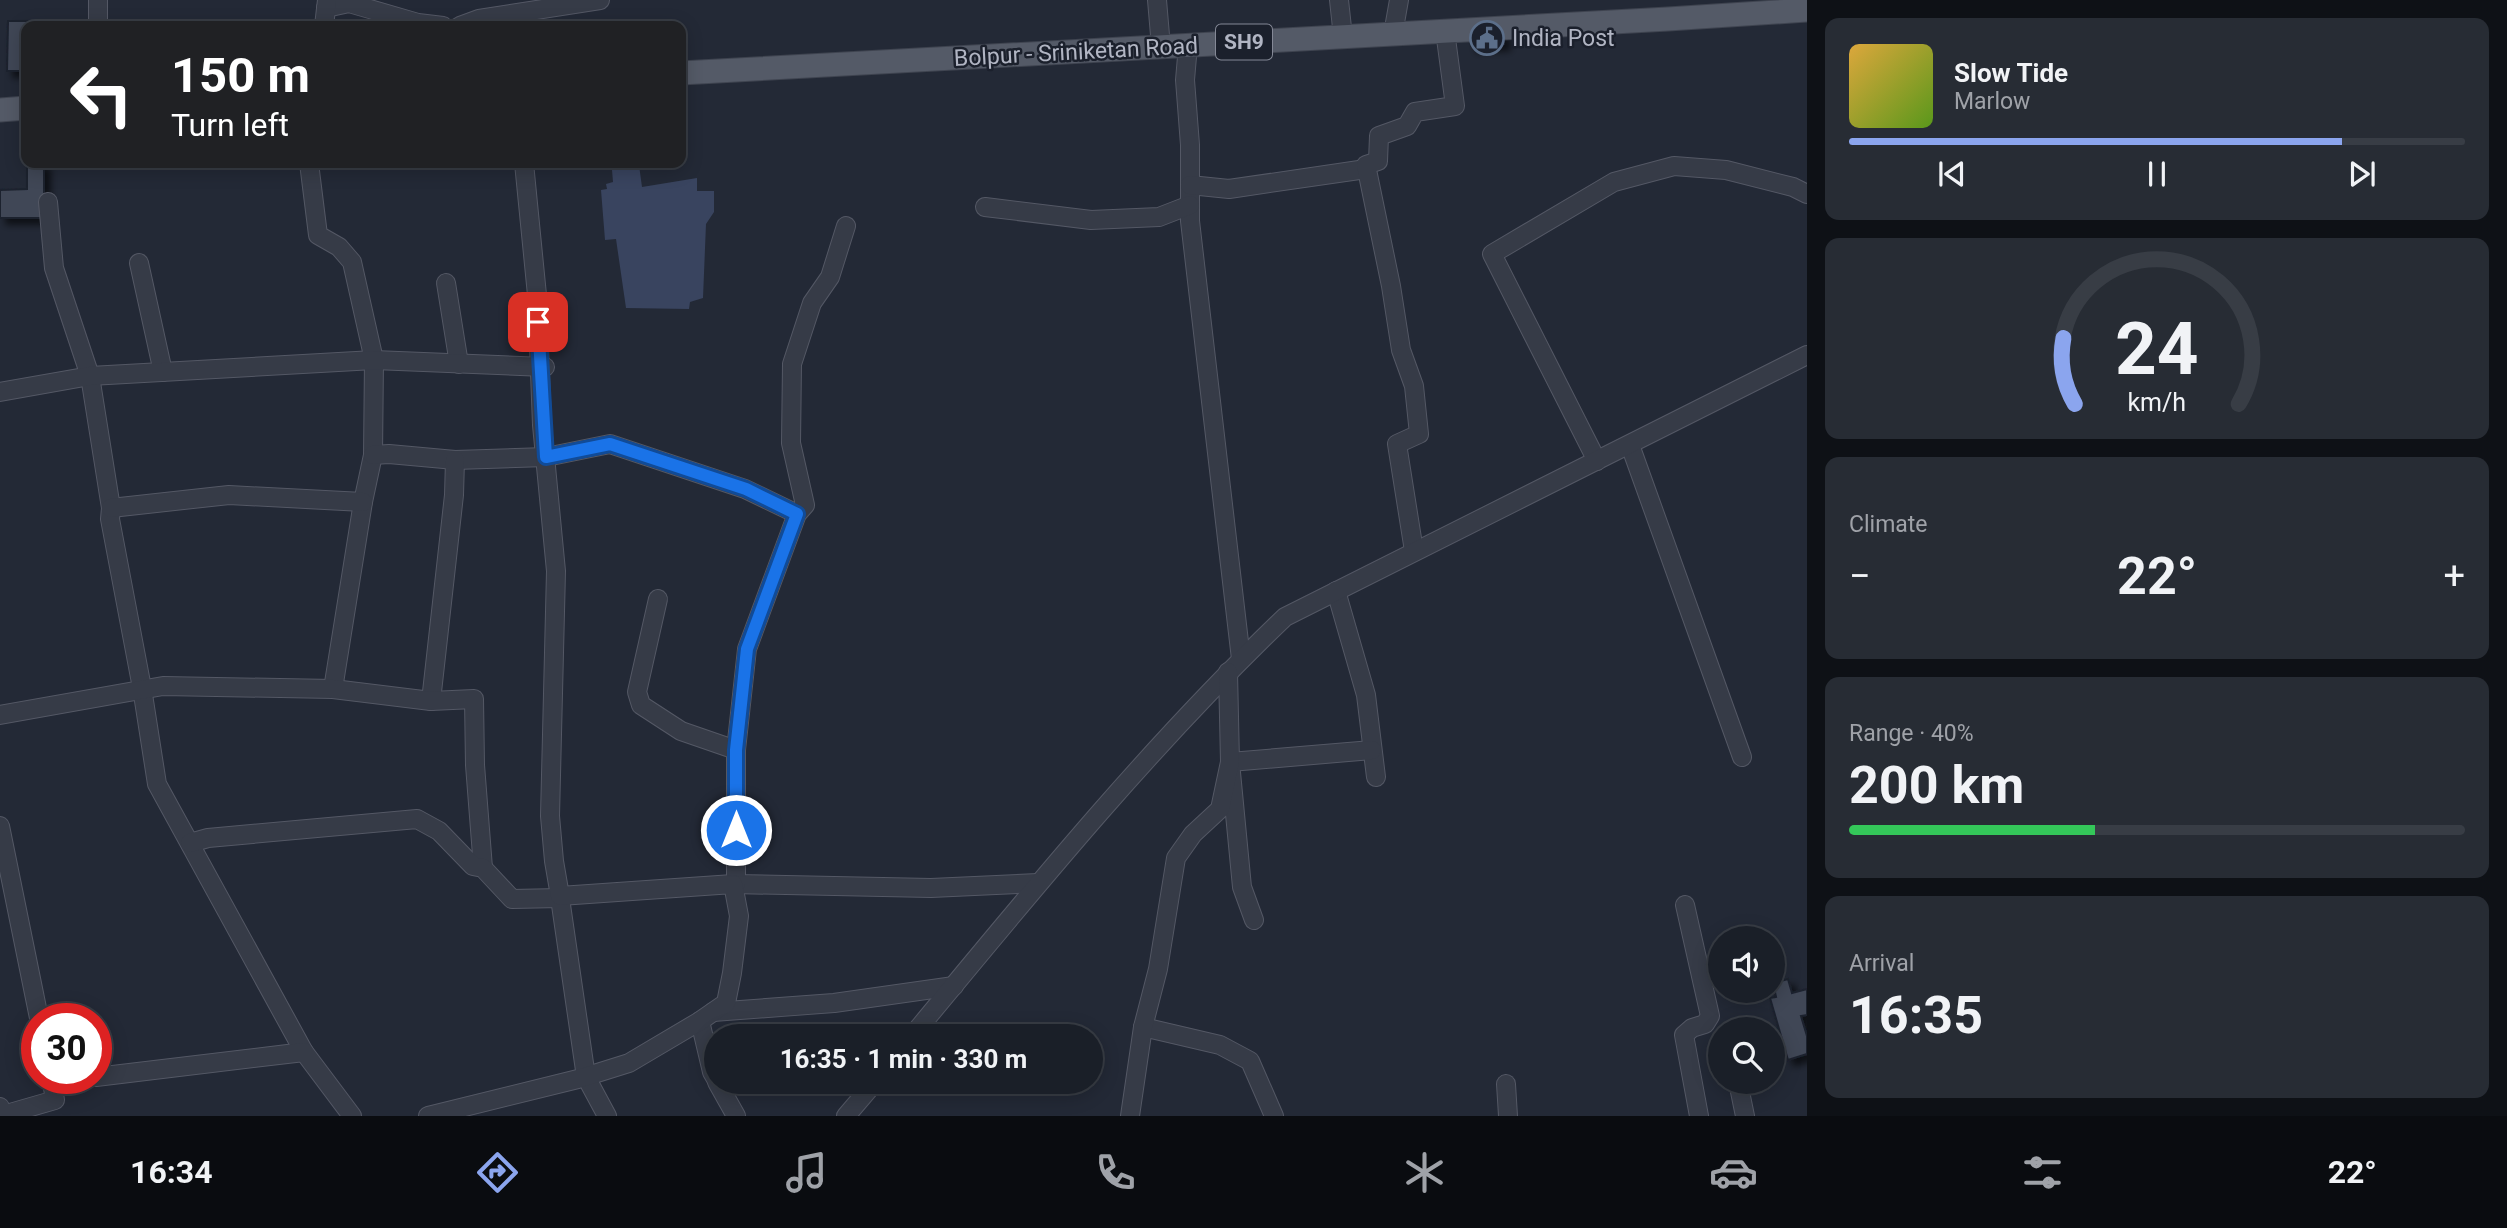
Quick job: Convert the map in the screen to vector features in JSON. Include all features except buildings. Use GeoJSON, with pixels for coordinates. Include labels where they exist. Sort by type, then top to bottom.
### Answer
{"type":"FeatureCollection","features":[{"type":"Feature","properties":{"kind":"main road","name":"Bolpur - Sriniketan Road"},"geometry":{"type":"LineString","coordinates":[[686,73],[1445,31],[1754,7],[1807,10]]}},
{"type":"Feature","properties":{"kind":"main road"},"geometry":{"type":"LineString","coordinates":[[0,110],[21,108]]}},
{"type":"Feature","properties":{"kind":"street"},"geometry":{"type":"LineString","coordinates":[[98,21],[99,0]]}},
{"type":"Feature","properties":{"kind":"street"},"geometry":{"type":"LineString","coordinates":[[474,21],[600,0]]}},
{"type":"Feature","properties":{"kind":"street"},"geometry":{"type":"LineString","coordinates":[[1157,0],[1161,47]]}},
{"type":"Feature","properties":{"kind":"street"},"geometry":{"type":"LineString","coordinates":[[1339,0],[1343,37]]}},
{"type":"Feature","properties":{"kind":"street"},"geometry":{"type":"LineString","coordinates":[[1393,34],[1399,0]]}},
{"type":"Feature","properties":{"kind":"street"},"geometry":{"type":"LineString","coordinates":[[325,11],[349,4],[411,21]]}},
{"type":"Feature","properties":{"kind":"street"},"geometry":{"type":"LineString","coordinates":[[1414,551],[1396,444],[1419,433],[1414,386],[1401,350],[1366,165],[1378,161],[1379,136],[1407,126],[1416,112],[1455,106],[1445,31]]}},
{"type":"Feature","properties":{"kind":"street"},"geometry":{"type":"LineString","coordinates":[[1188,46],[1185,80],[1190,145],[1190,205],[1241,659]]}},
{"type":"Feature","properties":{"kind":"street"},"geometry":{"type":"LineString","coordinates":[[1597,461],[1492,254],[1614,182],[1674,166],[1726,170],[1793,187],[1807,194]]}},
{"type":"Feature","properties":{"kind":"street"},"geometry":{"type":"LineString","coordinates":[[310,168],[318,235],[339,247],[352,262],[374,360],[373,455],[333,689]]}},
{"type":"Feature","properties":{"kind":"street"},"geometry":{"type":"LineString","coordinates":[[524,168],[537,295],[546,457],[556,571],[550,816],[560,896],[734,884],[931,888],[1038,883]]}},
{"type":"Feature","properties":{"kind":"street"},"geometry":{"type":"LineString","coordinates":[[1190,185],[1229,189],[1366,169]]}},
{"type":"Feature","properties":{"kind":"street"},"geometry":{"type":"LineString","coordinates":[[48,202],[54,268],[90,376],[111,509],[110,519],[157,784],[304,1052],[352,1116]]}},
{"type":"Feature","properties":{"kind":"street"},"geometry":{"type":"LineString","coordinates":[[985,207],[1090,220],[1159,217],[1190,205]]}},
{"type":"Feature","properties":{"kind":"street"},"geometry":{"type":"LineString","coordinates":[[428,1116],[475,1111],[629,1063],[726,1003],[733,973],[739,916],[734,884],[736,750],[747,649],[797,514],[805,505],[791,443],[792,364],[812,303],[830,277],[846,226]]}},
{"type":"Feature","properties":{"kind":"street"},"geometry":{"type":"LineString","coordinates":[[139,263],[163,372]]}},
{"type":"Feature","properties":{"kind":"street"},"geometry":{"type":"LineString","coordinates":[[446,283],[459,364]]}},
{"type":"Feature","properties":{"kind":"street"},"geometry":{"type":"LineString","coordinates":[[922,1024],[1038,883],[1228,671],[1285,617],[1807,355]]}},
{"type":"Feature","properties":{"kind":"street"},"geometry":{"type":"LineString","coordinates":[[0,392],[90,376],[374,360],[542,367]]}},
{"type":"Feature","properties":{"kind":"street"},"geometry":{"type":"LineString","coordinates":[[373,455],[455,460],[546,457],[610,444],[746,489],[797,514]]}},
{"type":"Feature","properties":{"kind":"street"},"geometry":{"type":"LineString","coordinates":[[1630,445],[1742,757]]}},
{"type":"Feature","properties":{"kind":"street"},"geometry":{"type":"LineString","coordinates":[[431,701],[454,495],[455,460]]}},
{"type":"Feature","properties":{"kind":"street"},"geometry":{"type":"LineString","coordinates":[[111,509],[229,495],[363,502]]}},
{"type":"Feature","properties":{"kind":"street"},"geometry":{"type":"LineString","coordinates":[[1336,591],[1366,695],[1376,777]]}},
{"type":"Feature","properties":{"kind":"street"},"geometry":{"type":"LineString","coordinates":[[658,598],[637,692],[641,705],[681,731],[736,750]]}},
{"type":"Feature","properties":{"kind":"street"},"geometry":{"type":"LineString","coordinates":[[1228,671],[1230,762],[1242,887],[1254,920]]}},
{"type":"Feature","properties":{"kind":"street"},"geometry":{"type":"LineString","coordinates":[[0,715],[163,686],[333,689],[431,701],[474,699],[475,765],[483,868]]}},
{"type":"Feature","properties":{"kind":"street"},"geometry":{"type":"LineString","coordinates":[[1230,762],[1372,750]]}},
{"type":"Feature","properties":{"kind":"street"},"geometry":{"type":"LineString","coordinates":[[1130,1116],[1143,1027],[1158,969],[1176,858],[1193,834],[1220,809],[1230,762]]}},
{"type":"Feature","properties":{"kind":"street"},"geometry":{"type":"LineString","coordinates":[[190,844],[208,838],[417,819],[439,831],[473,866],[483,868],[512,899],[560,898],[586,1077],[607,1116]]}},
{"type":"Feature","properties":{"kind":"street"},"geometry":{"type":"LineString","coordinates":[[0,826],[36,1003]]}},
{"type":"Feature","properties":{"kind":"street"},"geometry":{"type":"LineString","coordinates":[[1685,905],[1710,1016],[1705,1024],[1692,1028],[1684,1035],[1699,1116]]}},
{"type":"Feature","properties":{"kind":"street"},"geometry":{"type":"LineString","coordinates":[[706,1017],[954,986]]}},
{"type":"Feature","properties":{"kind":"street"},"geometry":{"type":"LineString","coordinates":[[706,1017],[707,1024]]}},
{"type":"Feature","properties":{"kind":"street"},"geometry":{"type":"LineString","coordinates":[[1143,1027],[1220,1045],[1250,1061],[1274,1116]]}},
{"type":"Feature","properties":{"kind":"street"},"geometry":{"type":"LineString","coordinates":[[112,1075],[304,1052]]}},
{"type":"Feature","properties":{"kind":"street"},"geometry":{"type":"LineString","coordinates":[[1506,1084],[1508,1116]]}},
{"type":"Feature","properties":{"kind":"street"},"geometry":{"type":"LineString","coordinates":[[0,1107],[3,1115],[55,1100],[54,1094]]}},
{"type":"Feature","properties":{"kind":"street"},"geometry":{"type":"LineString","coordinates":[[724,1094],[736,1116]]}},
{"type":"Feature","properties":{"kind":"street"},"geometry":{"type":"LineString","coordinates":[[846,1116],[865,1094]]}},
{"type":"Feature","properties":{"kind":"street"},"geometry":{"type":"LineString","coordinates":[[1740,1094],[1745,1116]]}},
{"type":"Feature","properties":{"kind":"water"},"geometry":{"type":"Polygon","coordinates":[[[639,168],[642,187],[697,178],[697,191],[714,191],[714,212],[706,224],[703,298],[690,302],[689,309],[626,308],[616,239],[605,240],[601,190],[607,189],[606,184],[613,182],[612,170],[639,168]]]}},
{"type":"Feature","properties":{"kind":"place","name":"India Post"},"geometry":{"type":"Point","coordinates":[1487,38]}},
{"type":"Feature","properties":{"kind":"route"},"geometry":{"type":"LineString","coordinates":[[538,322],[542,425],[546,457],[610,444],[746,489],[797,514],[747,649],[736,750],[736,830]]}}]}
